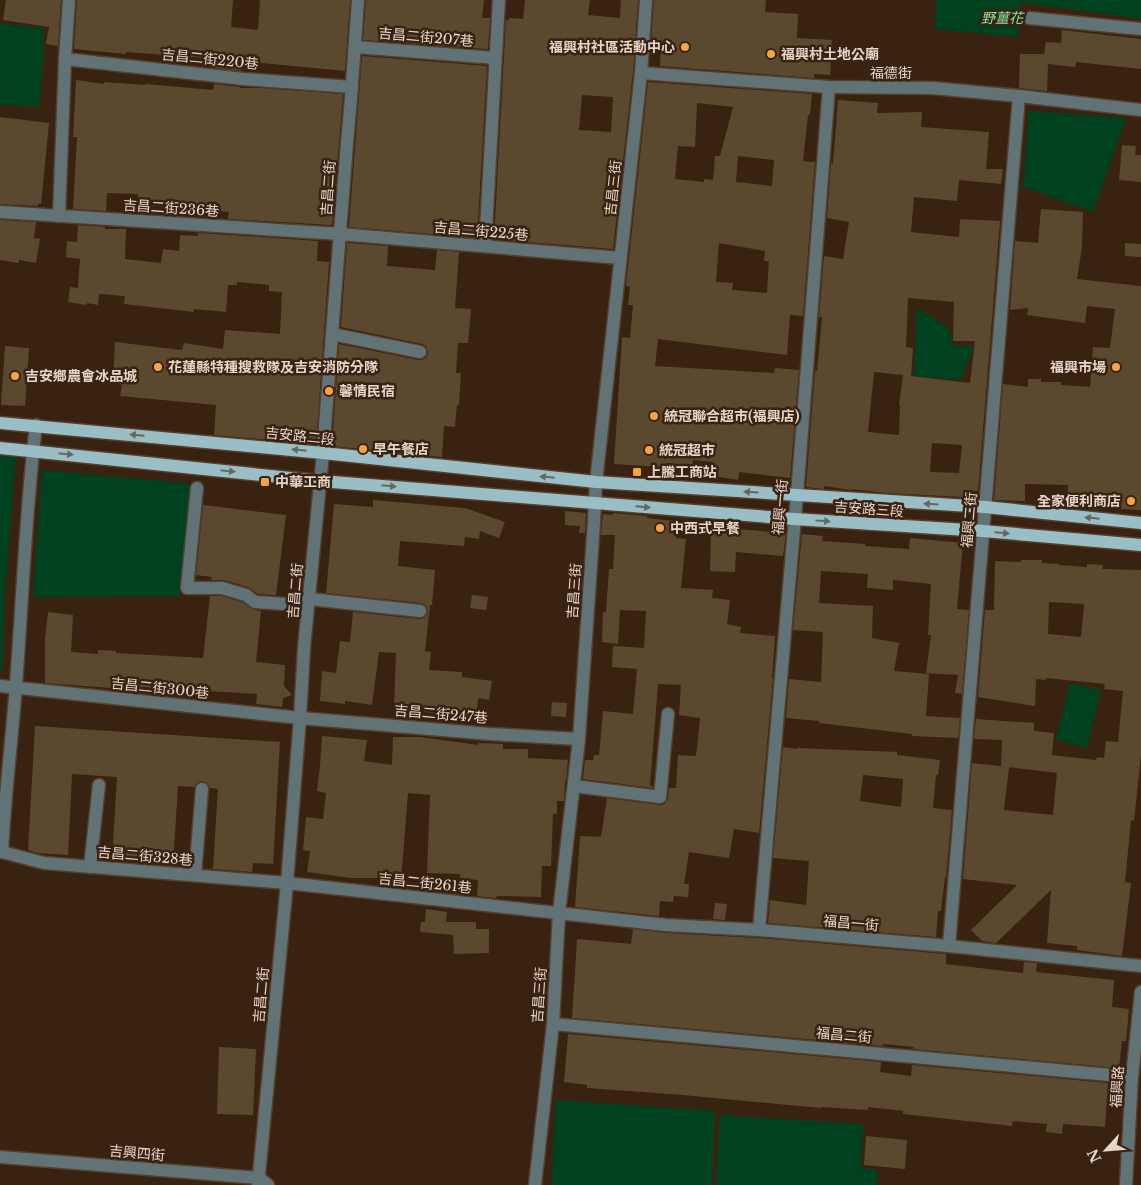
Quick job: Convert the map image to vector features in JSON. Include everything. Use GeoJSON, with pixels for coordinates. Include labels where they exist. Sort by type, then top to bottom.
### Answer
{"type":"FeatureCollection","features":[{"type":"Feature","properties":{"kind":"main road","name":"吉安路二段"},"geometry":{"type":"LineString","coordinates":[[0,422],[323,453],[596,482]]}},
{"type":"Feature","properties":{"kind":"main road"},"geometry":{"type":"LineString","coordinates":[[0,448],[320,480],[595,503]]}},
{"type":"Feature","properties":{"kind":"main road","name":"吉安路三段"},"geometry":{"type":"LineString","coordinates":[[596,482],[985,507],[1141,522]]}},
{"type":"Feature","properties":{"kind":"main road","name":"吉安路三段"},"geometry":{"type":"LineString","coordinates":[[595,503],[794,519],[983,531],[1141,545]]}},
{"type":"Feature","properties":{"kind":"street"},"geometry":{"type":"LineString","coordinates":[[59,216],[69,0]]}},
{"type":"Feature","properties":{"kind":"street","name":"吉昌二街"},"geometry":{"type":"LineString","coordinates":[[262,1183],[304,648],[323,453],[358,0]]}},
{"type":"Feature","properties":{"kind":"street"},"geometry":{"type":"LineString","coordinates":[[485,246],[499,0]]}},
{"type":"Feature","properties":{"kind":"street","name":"吉昌三街"},"geometry":{"type":"LineString","coordinates":[[534,1185],[553,1024],[559,913],[579,739],[596,482],[641,72],[646,0]]}},
{"type":"Feature","properties":{"kind":"street"},"geometry":{"type":"LineString","coordinates":[[1029,18],[1141,29]]}},
{"type":"Feature","properties":{"kind":"street","name":"吉昌二街207巷"},"geometry":{"type":"LineString","coordinates":[[355,47],[495,58]]}},
{"type":"Feature","properties":{"kind":"street","name":"吉昌二街220巷"},"geometry":{"type":"LineString","coordinates":[[65,59],[244,79],[352,87]]}},
{"type":"Feature","properties":{"kind":"street","name":"福德街"},"geometry":{"type":"LineString","coordinates":[[641,72],[829,87],[933,88],[1141,110]]}},
{"type":"Feature","properties":{"kind":"street","name":"福興一街"},"geometry":{"type":"LineString","coordinates":[[759,930],[797,495],[829,87]]}},
{"type":"Feature","properties":{"kind":"street","name":"福興二街"},"geometry":{"type":"LineString","coordinates":[[949,946],[1019,96]]}},
{"type":"Feature","properties":{"kind":"street","name":"吉昌二街236巷"},"geometry":{"type":"LineString","coordinates":[[0,212],[340,234]]}},
{"type":"Feature","properties":{"kind":"street","name":"吉昌二街225巷"},"geometry":{"type":"LineString","coordinates":[[340,234],[620,258]]}},
{"type":"Feature","properties":{"kind":"street"},"geometry":{"type":"LineString","coordinates":[[332,334],[420,352]]}},
{"type":"Feature","properties":{"kind":"street"},"geometry":{"type":"LineString","coordinates":[[1,852],[2,800],[16,688],[32,451],[36,425]]}},
{"type":"Feature","properties":{"kind":"street"},"geometry":{"type":"LineString","coordinates":[[197,488],[187,588],[222,588],[246,595],[255,602],[285,604],[310,599],[420,611]]}},
{"type":"Feature","properties":{"kind":"street","name":"吉昌二街300巷"},"geometry":{"type":"LineString","coordinates":[[0,686],[300,718]]}},
{"type":"Feature","properties":{"kind":"street"},"geometry":{"type":"LineString","coordinates":[[574,786],[660,798],[668,714]]}},
{"type":"Feature","properties":{"kind":"street","name":"吉昌二街247巷"},"geometry":{"type":"LineString","coordinates":[[300,718],[490,734],[579,739]]}},
{"type":"Feature","properties":{"kind":"street"},"geometry":{"type":"LineString","coordinates":[[90,867],[99,785]]}},
{"type":"Feature","properties":{"kind":"street"},"geometry":{"type":"LineString","coordinates":[[195,876],[202,789]]}},
{"type":"Feature","properties":{"kind":"street","name":"吉昌二街328巷"},"geometry":{"type":"LineString","coordinates":[[1,852],[44,863],[287,883]]}},
{"type":"Feature","properties":{"kind":"street","name":"吉昌二街261巷"},"geometry":{"type":"LineString","coordinates":[[287,883],[559,913]]}},
{"type":"Feature","properties":{"kind":"street","name":"福昌一街"},"geometry":{"type":"LineString","coordinates":[[559,913],[666,925],[759,930],[949,946],[1141,966]]}},
{"type":"Feature","properties":{"kind":"street","name":"福興路"},"geometry":{"type":"LineString","coordinates":[[1126,1185],[1132,1076],[1141,992]]}},
{"type":"Feature","properties":{"kind":"street","name":"福昌二街"},"geometry":{"type":"LineString","coordinates":[[553,1024],[1132,1076]]}},
{"type":"Feature","properties":{"kind":"street","name":"吉興四街"},"geometry":{"type":"LineString","coordinates":[[0,1157],[262,1183]]}},
{"type":"Feature","properties":{"kind":"green space","name":"野薑花"},"geometry":{"type":"Polygon","coordinates":[[[936,0],[1141,0],[1141,19],[1021,2],[1018,37],[935,29],[936,0]]]}},
{"type":"Feature","properties":{"kind":"green space"},"geometry":{"type":"Polygon","coordinates":[[[0,23],[43,28],[44,51],[39,107],[0,105],[0,23]]]}},
{"type":"Feature","properties":{"kind":"green space"},"geometry":{"type":"Polygon","coordinates":[[[1029,111],[1126,118],[1093,212],[1023,187],[1029,111]]]}},
{"type":"Feature","properties":{"kind":"green space"},"geometry":{"type":"Polygon","coordinates":[[[917,308],[948,327],[954,346],[974,346],[961,380],[914,376],[917,308]]]}},
{"type":"Feature","properties":{"kind":"green space"},"geometry":{"type":"Polygon","coordinates":[[[0,454],[16,456],[5,592],[2,671],[0,671],[0,454]]]}},
{"type":"Feature","properties":{"kind":"green space"},"geometry":{"type":"Polygon","coordinates":[[[42,470],[193,484],[180,596],[33,597],[42,470]]]}},
{"type":"Feature","properties":{"kind":"green space"},"geometry":{"type":"Polygon","coordinates":[[[1070,683],[1101,690],[1087,748],[1056,740],[1070,683]]]}},
{"type":"Feature","properties":{"kind":"green space"},"geometry":{"type":"Polygon","coordinates":[[[556,1100],[715,1111],[712,1185],[551,1185],[556,1100]]]}},
{"type":"Feature","properties":{"kind":"green space"},"geometry":{"type":"Polygon","coordinates":[[[720,1115],[863,1124],[861,1169],[878,1170],[877,1185],[716,1185],[720,1115]]]}},
{"type":"Feature","properties":{"kind":"building"},"geometry":{"type":"Polygon","coordinates":[[[6,0],[61,0],[58,46],[46,44],[49,27],[3,20],[6,0]]]}},
{"type":"Feature","properties":{"kind":"building"},"geometry":{"type":"Polygon","coordinates":[[[77,0],[233,0],[231,27],[258,30],[260,0],[350,0],[345,71],[242,61],[241,71],[215,68],[215,62],[205,61],[206,58],[74,49],[77,0]]]}},
{"type":"Feature","properties":{"kind":"building"},"geometry":{"type":"Polygon","coordinates":[[[366,0],[484,0],[482,18],[490,18],[488,49],[363,40],[366,0]]]}},
{"type":"Feature","properties":{"kind":"building"},"geometry":{"type":"Polygon","coordinates":[[[525,0],[590,0],[588,15],[620,18],[621,0],[638,0],[633,72],[613,249],[494,239],[506,20],[509,20],[509,18],[523,19],[525,0]],[[582,95],[579,130],[611,132],[613,97],[582,95]]]}},
{"type":"Feature","properties":{"kind":"building"},"geometry":{"type":"Polygon","coordinates":[[[654,0],[766,0],[765,12],[798,14],[797,38],[832,40],[830,75],[814,74],[814,78],[660,66],[661,45],[651,44],[654,0]]]}},
{"type":"Feature","properties":{"kind":"building"},"geometry":{"type":"Polygon","coordinates":[[[1062,30],[1141,39],[1141,69],[1076,62],[1075,67],[1048,64],[1047,91],[1019,88],[1020,54],[1044,54],[1046,42],[1061,43],[1062,30]]]}},
{"type":"Feature","properties":{"kind":"building"},"geometry":{"type":"Polygon","coordinates":[[[362,56],[487,66],[477,238],[349,227],[362,56]]]}},
{"type":"Feature","properties":{"kind":"building"},"geometry":{"type":"Polygon","coordinates":[[[76,80],[104,84],[104,82],[146,84],[213,90],[214,84],[240,88],[343,94],[332,225],[228,219],[229,212],[138,204],[138,194],[107,193],[106,211],[73,209],[77,137],[73,137],[76,80]]]}},
{"type":"Feature","properties":{"kind":"building"},"geometry":{"type":"Polygon","coordinates":[[[648,82],[812,94],[803,161],[815,162],[803,316],[790,315],[787,355],[658,339],[655,366],[774,373],[775,368],[799,370],[790,478],[739,472],[738,480],[713,476],[713,462],[693,460],[692,469],[614,464],[622,337],[630,338],[633,305],[628,305],[630,287],[626,286],[648,82]],[[697,103],[695,147],[678,146],[675,179],[704,182],[704,179],[713,180],[715,156],[720,156],[733,107],[697,103]],[[738,156],[736,182],[772,186],[774,160],[738,156]],[[719,243],[716,282],[733,283],[732,290],[767,293],[769,261],[764,261],[765,251],[719,243]]]}},
{"type":"Feature","properties":{"kind":"building"},"geometry":{"type":"Polygon","coordinates":[[[838,100],[878,103],[877,113],[922,112],[921,127],[989,132],[986,169],[1003,169],[1001,184],[959,180],[957,201],[914,197],[911,232],[959,237],[960,219],[1000,221],[978,491],[964,490],[963,497],[887,493],[824,486],[824,489],[806,487],[815,371],[817,371],[822,317],[819,317],[824,256],[843,259],[849,222],[827,218],[831,163],[833,164],[838,100]],[[908,298],[906,347],[913,348],[911,376],[970,383],[975,341],[953,341],[954,302],[908,298]],[[874,372],[868,432],[899,435],[899,405],[903,375],[874,372]],[[932,443],[930,472],[959,473],[962,445],[932,443]]]}},
{"type":"Feature","properties":{"kind":"building"},"geometry":{"type":"Polygon","coordinates":[[[0,117],[49,123],[41,204],[38,204],[38,206],[0,204],[0,117]]]}},
{"type":"Feature","properties":{"kind":"building"},"geometry":{"type":"Polygon","coordinates":[[[1122,145],[1136,146],[1135,155],[1141,155],[1141,182],[1119,180],[1122,145]]]}},
{"type":"Feature","properties":{"kind":"building"},"geometry":{"type":"Polygon","coordinates":[[[1041,209],[1083,212],[1082,247],[1077,279],[1141,286],[1141,510],[1098,508],[1098,510],[1067,507],[1068,485],[1025,484],[1025,501],[994,500],[1003,384],[1028,387],[1028,379],[1041,379],[1041,382],[1061,382],[1061,385],[1090,387],[1093,347],[1110,348],[1115,309],[1087,306],[1085,323],[1027,315],[1028,308],[1010,310],[1015,241],[1038,243],[1041,209]]]}},
{"type":"Feature","properties":{"kind":"building"},"geometry":{"type":"Polygon","coordinates":[[[0,220],[36,222],[34,238],[40,239],[36,263],[19,260],[19,263],[0,260],[0,220]]]}},
{"type":"Feature","properties":{"kind":"building"},"geometry":{"type":"Polygon","coordinates":[[[78,225],[105,227],[105,229],[126,229],[125,259],[161,263],[163,249],[179,251],[180,235],[198,236],[198,233],[318,241],[317,261],[329,262],[316,444],[214,435],[216,405],[120,396],[122,385],[113,383],[115,342],[182,350],[184,343],[223,349],[225,330],[280,334],[282,292],[269,291],[269,285],[237,282],[237,285],[228,285],[226,312],[194,309],[194,312],[124,304],[125,296],[99,294],[98,305],[68,302],[70,287],[78,288],[80,259],[66,257],[67,241],[77,242],[78,225]]]}},
{"type":"Feature","properties":{"kind":"building"},"geometry":{"type":"Polygon","coordinates":[[[347,243],[388,246],[387,266],[435,270],[437,250],[459,252],[455,308],[471,309],[468,343],[458,343],[456,373],[461,373],[459,405],[457,405],[455,427],[444,426],[442,457],[332,446],[339,344],[418,360],[426,358],[428,353],[426,346],[422,344],[341,327],[347,243]]]}},
{"type":"Feature","properties":{"kind":"building"},"geometry":{"type":"Polygon","coordinates":[[[1125,243],[1141,244],[1141,257],[1125,256],[1125,243]]]}},
{"type":"Feature","properties":{"kind":"building","name":"吉安鄉農會冰品城"},"geometry":{"type":"Polygon","coordinates":[[[5,346],[29,348],[25,406],[1,405],[5,346]]]}},
{"type":"Feature","properties":{"kind":"building"},"geometry":{"type":"Polygon","coordinates":[[[373,500],[465,508],[505,522],[499,538],[480,531],[479,539],[465,537],[464,546],[400,541],[398,566],[435,570],[425,651],[431,652],[429,670],[462,672],[462,677],[492,681],[489,700],[478,698],[477,711],[446,710],[446,714],[424,712],[424,708],[394,706],[396,653],[379,652],[372,705],[345,701],[345,704],[320,701],[322,671],[336,673],[340,641],[350,642],[353,612],[419,619],[424,618],[428,612],[427,607],[421,603],[326,593],[334,504],[373,507],[373,500]]]}},
{"type":"Feature","properties":{"kind":"building"},"geometry":{"type":"Polygon","coordinates":[[[203,505],[286,515],[276,595],[258,594],[248,587],[224,580],[211,580],[212,577],[196,575],[203,505]]]}},
{"type":"Feature","properties":{"kind":"building"},"geometry":{"type":"Polygon","coordinates":[[[565,511],[586,513],[585,533],[579,533],[580,526],[565,525],[565,511]]]}},
{"type":"Feature","properties":{"kind":"building"},"geometry":{"type":"Polygon","coordinates":[[[613,513],[674,521],[673,530],[677,530],[676,538],[686,539],[681,588],[713,590],[712,598],[730,600],[727,624],[741,627],[740,633],[775,636],[759,833],[734,829],[729,858],[689,852],[684,884],[689,884],[688,897],[674,896],[673,902],[660,901],[659,916],[575,907],[580,836],[601,837],[607,798],[663,805],[668,798],[669,788],[676,788],[678,755],[696,756],[700,718],[679,715],[681,685],[658,684],[650,786],[653,788],[583,779],[585,760],[593,760],[594,755],[599,755],[603,711],[633,714],[637,669],[612,667],[613,646],[644,648],[646,611],[620,610],[618,644],[602,642],[603,612],[606,612],[609,569],[613,569],[615,535],[601,535],[603,514],[613,515],[613,513]]]}},
{"type":"Feature","properties":{"kind":"building"},"geometry":{"type":"Polygon","coordinates":[[[711,528],[786,533],[783,556],[736,552],[735,572],[710,571],[711,528]]]}},
{"type":"Feature","properties":{"kind":"building"},"geometry":{"type":"Polygon","coordinates":[[[802,534],[823,536],[822,541],[909,549],[910,538],[963,543],[957,609],[969,610],[962,694],[955,693],[958,675],[926,673],[931,635],[928,635],[931,584],[893,580],[893,590],[867,588],[868,574],[821,571],[819,603],[873,606],[872,638],[899,643],[894,671],[929,674],[926,716],[960,718],[958,738],[912,736],[912,734],[786,718],[789,679],[821,682],[823,632],[793,630],[802,534]]]}},
{"type":"Feature","properties":{"kind":"building"},"geometry":{"type":"Polygon","coordinates":[[[1021,560],[1042,560],[1042,563],[1059,565],[1087,567],[1087,564],[1103,565],[1102,569],[1141,570],[1141,755],[1134,821],[1131,820],[1125,882],[1131,883],[1122,956],[1077,950],[1077,946],[1047,943],[1051,890],[996,943],[982,941],[971,930],[1017,885],[963,879],[972,763],[1009,767],[1001,766],[1002,740],[974,739],[976,719],[1034,723],[1034,731],[1054,733],[1052,755],[1096,760],[1097,757],[1104,758],[1106,741],[1118,742],[1123,691],[1104,689],[1105,684],[1046,678],[1046,680],[1036,679],[1035,706],[978,697],[985,610],[994,610],[995,561],[1021,562],[1021,560]],[[1049,602],[1048,634],[1081,637],[1084,604],[1049,602]],[[1009,767],[1004,810],[1053,815],[1057,773],[1009,767]]]}},
{"type":"Feature","properties":{"kind":"building"},"geometry":{"type":"Polygon","coordinates":[[[472,595],[488,597],[486,610],[470,608],[472,595]]]}},
{"type":"Feature","properties":{"kind":"building"},"geometry":{"type":"Polygon","coordinates":[[[210,596],[221,596],[242,602],[254,610],[261,611],[256,662],[285,665],[284,686],[292,695],[283,698],[282,707],[256,704],[257,694],[111,685],[111,688],[45,683],[45,640],[48,612],[73,615],[71,652],[98,654],[98,650],[116,651],[116,653],[203,658],[210,596]]]}},
{"type":"Feature","properties":{"kind":"building"},"geometry":{"type":"Polygon","coordinates":[[[552,702],[567,703],[566,717],[551,716],[552,702]]]}},
{"type":"Feature","properties":{"kind":"building"},"geometry":{"type":"Polygon","coordinates":[[[35,726],[280,742],[273,864],[253,863],[252,872],[213,869],[218,789],[210,788],[207,783],[202,781],[198,782],[194,787],[178,786],[173,865],[112,860],[117,777],[72,774],[68,855],[38,853],[28,850],[35,726]]]}},
{"type":"Feature","properties":{"kind":"building"},"geometry":{"type":"Polygon","coordinates":[[[322,736],[367,740],[364,761],[392,765],[393,737],[420,737],[478,745],[478,743],[503,744],[503,749],[528,749],[528,758],[568,760],[564,801],[557,801],[557,814],[553,814],[551,866],[542,866],[541,897],[497,896],[496,898],[477,896],[478,880],[460,878],[460,874],[427,873],[430,795],[408,793],[401,881],[379,878],[351,878],[307,872],[310,851],[303,850],[306,817],[323,819],[326,793],[317,791],[322,736]]]}},
{"type":"Feature","properties":{"kind":"building"},"geometry":{"type":"Polygon","coordinates":[[[783,747],[897,752],[897,755],[940,760],[938,775],[936,775],[933,808],[952,810],[946,877],[941,911],[938,911],[936,937],[768,923],[770,900],[806,905],[809,861],[773,858],[783,747]],[[863,775],[860,801],[901,807],[903,779],[863,775]]]}},
{"type":"Feature","properties":{"kind":"building"},"geometry":{"type":"Polygon","coordinates":[[[715,903],[727,904],[725,920],[713,919],[715,903]]]}},
{"type":"Feature","properties":{"kind":"building"},"geometry":{"type":"Polygon","coordinates":[[[426,909],[447,912],[446,922],[476,922],[476,929],[489,929],[489,953],[454,954],[453,935],[420,932],[421,922],[425,922],[426,909]]]}},
{"type":"Feature","properties":{"kind":"building"},"geometry":{"type":"Polygon","coordinates":[[[633,929],[946,954],[946,964],[1023,973],[1024,962],[1037,963],[1036,972],[1114,980],[1112,1007],[1129,1009],[1126,1041],[1122,1041],[1119,1068],[913,1049],[914,1047],[883,1044],[883,1046],[572,1018],[577,939],[631,944],[633,929]]]}},
{"type":"Feature","properties":{"kind":"building"},"geometry":{"type":"Polygon","coordinates":[[[568,1034],[881,1062],[880,1072],[911,1076],[912,1065],[1108,1083],[1105,1127],[1063,1124],[1062,1134],[1046,1132],[1047,1124],[1013,1121],[1012,1126],[903,1114],[903,1111],[868,1107],[868,1110],[821,1108],[587,1088],[587,1085],[564,1082],[568,1034]]]}},
{"type":"Feature","properties":{"kind":"building"},"geometry":{"type":"Polygon","coordinates":[[[219,1047],[256,1049],[253,1115],[217,1114],[219,1047]]]}},
{"type":"Feature","properties":{"kind":"building"},"geometry":{"type":"Polygon","coordinates":[[[866,1136],[907,1140],[905,1169],[864,1165],[866,1136]]]}},
{"type":"Feature","properties":{"kind":"place","name":"福興村社區活動中心"},"geometry":{"type":"Point","coordinates":[685,47]}},
{"type":"Feature","properties":{"kind":"place","name":"福興村土地公廟"},"geometry":{"type":"Point","coordinates":[771,54]}},
{"type":"Feature","properties":{"kind":"place","name":"花蓮縣特種搜救隊及吉安消防分隊"},"geometry":{"type":"Point","coordinates":[158,367]}},
{"type":"Feature","properties":{"kind":"place","name":"福興市場"},"geometry":{"type":"Point","coordinates":[1116,367]}},
{"type":"Feature","properties":{"kind":"place","name":"吉安鄉農會冰品城"},"geometry":{"type":"Point","coordinates":[15,376]}},
{"type":"Feature","properties":{"kind":"place","name":"馨情民宿"},"geometry":{"type":"Point","coordinates":[329,391]}},
{"type":"Feature","properties":{"kind":"place","name":"統冠聯合超市(福興店)"},"geometry":{"type":"Point","coordinates":[654,416]}},
{"type":"Feature","properties":{"kind":"place","name":"早午餐店"},"geometry":{"type":"Point","coordinates":[363,449]}},
{"type":"Feature","properties":{"kind":"place","name":"統冠超市"},"geometry":{"type":"Point","coordinates":[649,450]}},
{"type":"Feature","properties":{"kind":"place","name":"上騰工商站"},"geometry":{"type":"Point","coordinates":[637,472]}},
{"type":"Feature","properties":{"kind":"place","name":"中華工商"},"geometry":{"type":"Point","coordinates":[265,482]}},
{"type":"Feature","properties":{"kind":"place","name":"全家便利商店"},"geometry":{"type":"Point","coordinates":[1131,501]}},
{"type":"Feature","properties":{"kind":"place","name":"中西式早餐"},"geometry":{"type":"Point","coordinates":[660,528]}}]}
